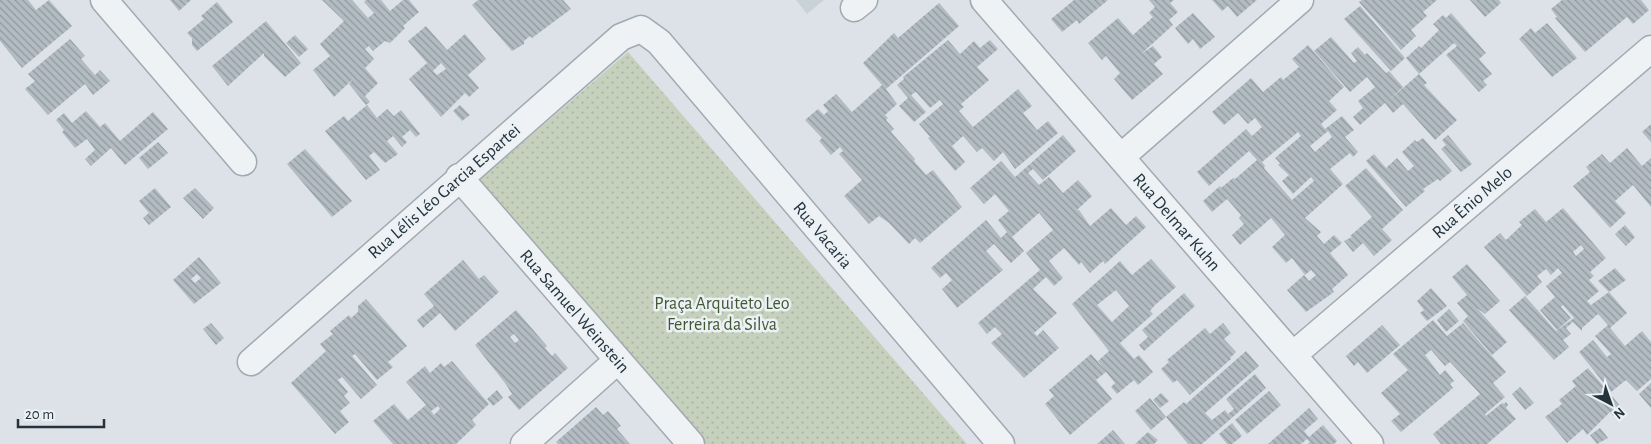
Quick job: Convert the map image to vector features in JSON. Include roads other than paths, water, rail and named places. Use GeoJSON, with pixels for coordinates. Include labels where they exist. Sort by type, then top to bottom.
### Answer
{"type":"FeatureCollection","features":[{"type":"Feature","properties":{"kind":"street"},"geometry":{"type":"LineString","coordinates":[[104,0],[243,162]]}},
{"type":"Feature","properties":{"kind":"street","name":"Rua Delmar Kuhn"},"geometry":{"type":"LineString","coordinates":[[984,0],[1370,444]]}},
{"type":"Feature","properties":{"kind":"street"},"geometry":{"type":"LineString","coordinates":[[1121,157],[1300,0]]}},
{"type":"Feature","properties":{"kind":"street","name":"Rua Lélis Léo Garcia Espartei"},"geometry":{"type":"LineString","coordinates":[[252,362],[621,37],[641,28]]}},
{"type":"Feature","properties":{"kind":"street","name":"Rua Vacaria"},"geometry":{"type":"LineString","coordinates":[[641,28],[659,42],[1001,444]]}},
{"type":"Feature","properties":{"kind":"street","name":"Rua Ênio Melo"},"geometry":{"type":"LineString","coordinates":[[1293,355],[1651,49]]}},
{"type":"Feature","properties":{"kind":"street","name":"Rua Samuel Weinstein"},"geometry":{"type":"LineString","coordinates":[[459,178],[691,444]]}},
{"type":"Feature","properties":{"kind":"street"},"geometry":{"type":"LineString","coordinates":[[524,444],[618,360]]}},
{"type":"Feature","properties":{"kind":"park label","name":"Praça Arquiteto Leo Ferreira da Silva"},"geometry":{"type":"Point","coordinates":[722,313]}}]}
